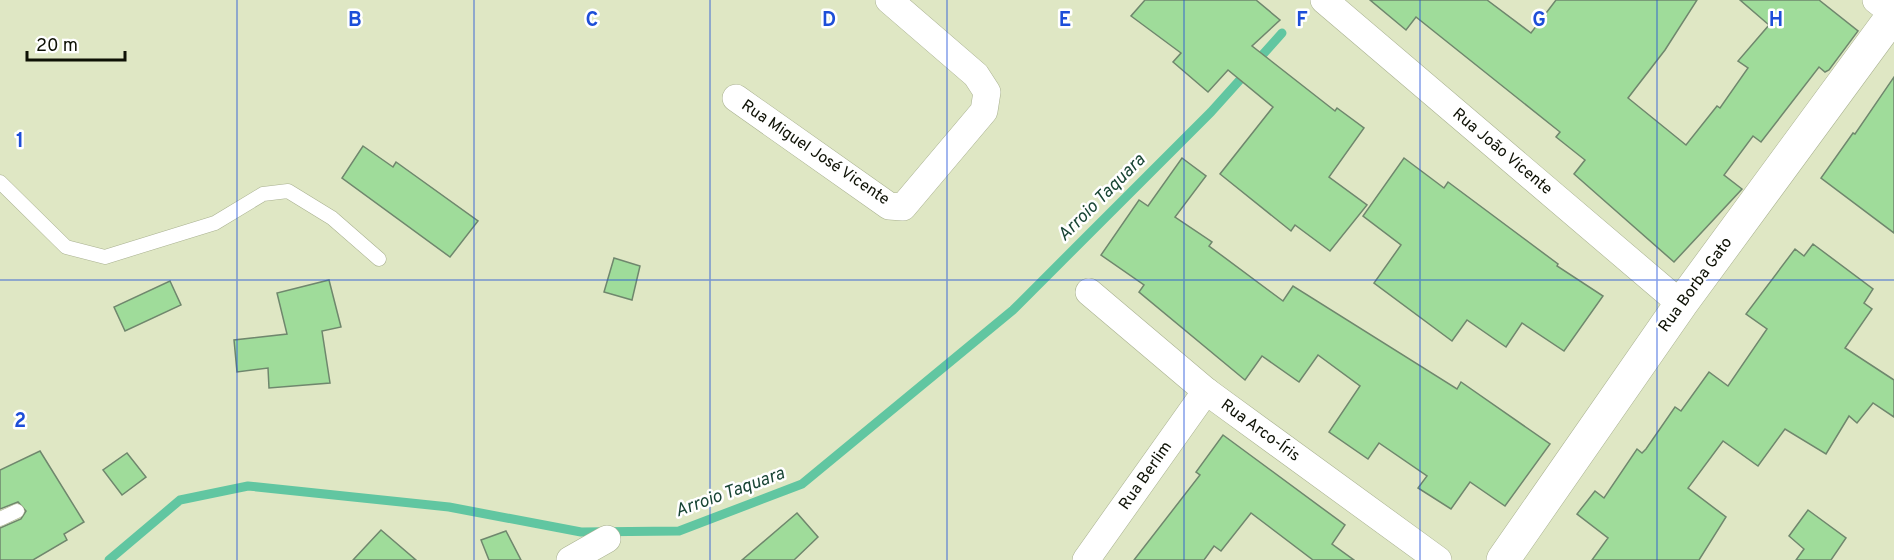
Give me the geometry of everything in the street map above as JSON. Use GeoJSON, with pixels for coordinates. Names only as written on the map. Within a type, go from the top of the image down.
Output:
{"type":"FeatureCollection","features":[{"type":"Feature","properties":{"kind":"street","name":"Rua Miguel José Vicente"},"geometry":{"type":"LineString","coordinates":[[736,98],[889,206],[903,207],[984,111],[987,92],[976,75],[889,0]]}},
{"type":"Feature","properties":{"kind":"street","name":"Rua João Vicente"},"geometry":{"type":"LineString","coordinates":[[1324,0],[1681,304]]}},
{"type":"Feature","properties":{"kind":"street"},"geometry":{"type":"LineString","coordinates":[[1876,0],[1894,14]]}},
{"type":"Feature","properties":{"kind":"street","name":"Rua Borba Gato"},"geometry":{"type":"LineString","coordinates":[[1503,560],[1681,304],[1894,14]]}},
{"type":"Feature","properties":{"kind":"street","name":"Rua Arco-Íris"},"geometry":{"type":"LineString","coordinates":[[1089,292],[1206,391],[1438,560]]}},
{"type":"Feature","properties":{"kind":"street","name":"Rua Berlim"},"geometry":{"type":"LineString","coordinates":[[1086,560],[1206,391]]}},
{"type":"Feature","properties":{"kind":"street"},"geometry":{"type":"LineString","coordinates":[[570,560],[607,539]]}},
{"type":"Feature","properties":{"kind":"lane"},"geometry":{"type":"LineString","coordinates":[[0,182],[66,247],[105,257],[216,223],[263,194],[288,191],[332,218],[379,259]]}},
{"type":"Feature","properties":{"kind":"lane"},"geometry":{"type":"LineString","coordinates":[[0,519],[17,511]]}},
{"type":"Feature","properties":{"kind":"building"},"geometry":{"type":"Polygon","coordinates":[[[1145,0],[1256,0],[1280,20],[1252,46],[1335,111],[1337,108],[1364,128],[1329,177],[1367,205],[1330,251],[1295,225],[1291,231],[1220,174],[1273,107],[1228,70],[1208,92],[1173,62],[1181,53],[1131,16],[1145,0]]]}},
{"type":"Feature","properties":{"kind":"building"},"geometry":{"type":"Polygon","coordinates":[[[1370,0],[1487,0],[1531,33],[1556,0],[1697,0],[1665,50],[1628,98],[1686,145],[1717,106],[1720,108],[1748,68],[1738,61],[1769,25],[1740,0],[1819,0],[1858,31],[1829,70],[1825,72],[1819,67],[1761,142],[1753,136],[1724,175],[1742,189],[1674,262],[1574,174],[1585,160],[1556,137],[1560,132],[1416,17],[1406,30],[1370,0]]]}},
{"type":"Feature","properties":{"kind":"building"},"geometry":{"type":"Polygon","coordinates":[[[1894,77],[1894,233],[1821,178],[1894,77]]]}},
{"type":"Feature","properties":{"kind":"building"},"geometry":{"type":"Polygon","coordinates":[[[363,146],[393,167],[396,162],[478,221],[450,257],[342,178],[363,146]]]}},
{"type":"Feature","properties":{"kind":"building"},"geometry":{"type":"Polygon","coordinates":[[[1182,158],[1206,176],[1175,217],[1212,242],[1209,246],[1283,301],[1293,286],[1457,389],[1461,382],[1550,444],[1505,506],[1470,482],[1451,509],[1418,488],[1427,476],[1379,443],[1368,459],[1329,432],[1360,386],[1318,355],[1299,382],[1262,356],[1245,380],[1139,292],[1144,285],[1101,255],[1139,200],[1148,206],[1182,158]]]}},
{"type":"Feature","properties":{"kind":"building"},"geometry":{"type":"Polygon","coordinates":[[[1404,158],[1444,188],[1448,182],[1558,264],[1557,266],[1603,296],[1564,351],[1522,323],[1506,347],[1467,320],[1452,341],[1374,283],[1401,245],[1363,216],[1404,158]]]}},
{"type":"Feature","properties":{"kind":"building"},"geometry":{"type":"Polygon","coordinates":[[[1813,244],[1873,289],[1864,303],[1872,309],[1845,348],[1894,380],[1894,417],[1873,403],[1857,423],[1849,416],[1826,454],[1785,429],[1758,466],[1723,441],[1688,488],[1726,517],[1699,560],[1592,560],[1608,538],[1577,514],[1595,491],[1604,498],[1637,449],[1642,453],[1646,449],[1675,407],[1681,411],[1709,372],[1728,386],[1767,329],[1746,314],[1795,249],[1804,256],[1813,244]]]}},
{"type":"Feature","properties":{"kind":"building"},"geometry":{"type":"Polygon","coordinates":[[[614,258],[640,266],[632,300],[604,292],[614,258]]]}},
{"type":"Feature","properties":{"kind":"building"},"geometry":{"type":"Polygon","coordinates":[[[329,280],[341,327],[322,331],[330,383],[269,388],[268,368],[237,372],[234,340],[287,334],[277,293],[329,280]]]}},
{"type":"Feature","properties":{"kind":"building"},"geometry":{"type":"Polygon","coordinates":[[[170,281],[181,305],[125,331],[114,307],[170,281]]]}},
{"type":"Feature","properties":{"kind":"building"},"geometry":{"type":"Polygon","coordinates":[[[1223,435],[1345,525],[1332,544],[1354,560],[1313,560],[1251,513],[1221,551],[1214,546],[1204,560],[1134,560],[1200,475],[1196,472],[1223,435]]]}},
{"type":"Feature","properties":{"kind":"building"},"geometry":{"type":"Polygon","coordinates":[[[40,451],[84,522],[64,534],[67,540],[33,560],[0,560],[0,528],[21,519],[26,511],[18,502],[0,509],[0,470],[40,451]]]}},
{"type":"Feature","properties":{"kind":"building"},"geometry":{"type":"Polygon","coordinates":[[[127,453],[146,477],[122,495],[103,470],[127,453]]]}},
{"type":"Feature","properties":{"kind":"building"},"geometry":{"type":"Polygon","coordinates":[[[1808,510],[1846,538],[1831,560],[1796,560],[1804,549],[1789,536],[1808,510]]]}},
{"type":"Feature","properties":{"kind":"building"},"geometry":{"type":"Polygon","coordinates":[[[797,513],[818,537],[794,560],[742,560],[797,513]]]}},
{"type":"Feature","properties":{"kind":"building"},"geometry":{"type":"Polygon","coordinates":[[[381,530],[416,560],[353,560],[381,530]]]}},
{"type":"Feature","properties":{"kind":"building"},"geometry":{"type":"Polygon","coordinates":[[[506,531],[521,560],[489,560],[481,540],[506,531]]]}},
{"type":"Feature","properties":{"kind":"waterway","name":"Arroio Taquara"},"geometry":{"type":"LineString","coordinates":[[1256,62],[1282,33]]}},
{"type":"Feature","properties":{"kind":"waterway","name":"Arroio Taquara"},"geometry":{"type":"LineString","coordinates":[[109,560],[180,500],[248,486],[449,507],[581,532],[679,531],[802,484],[1013,310],[1211,112],[1247,72]]}}]}
